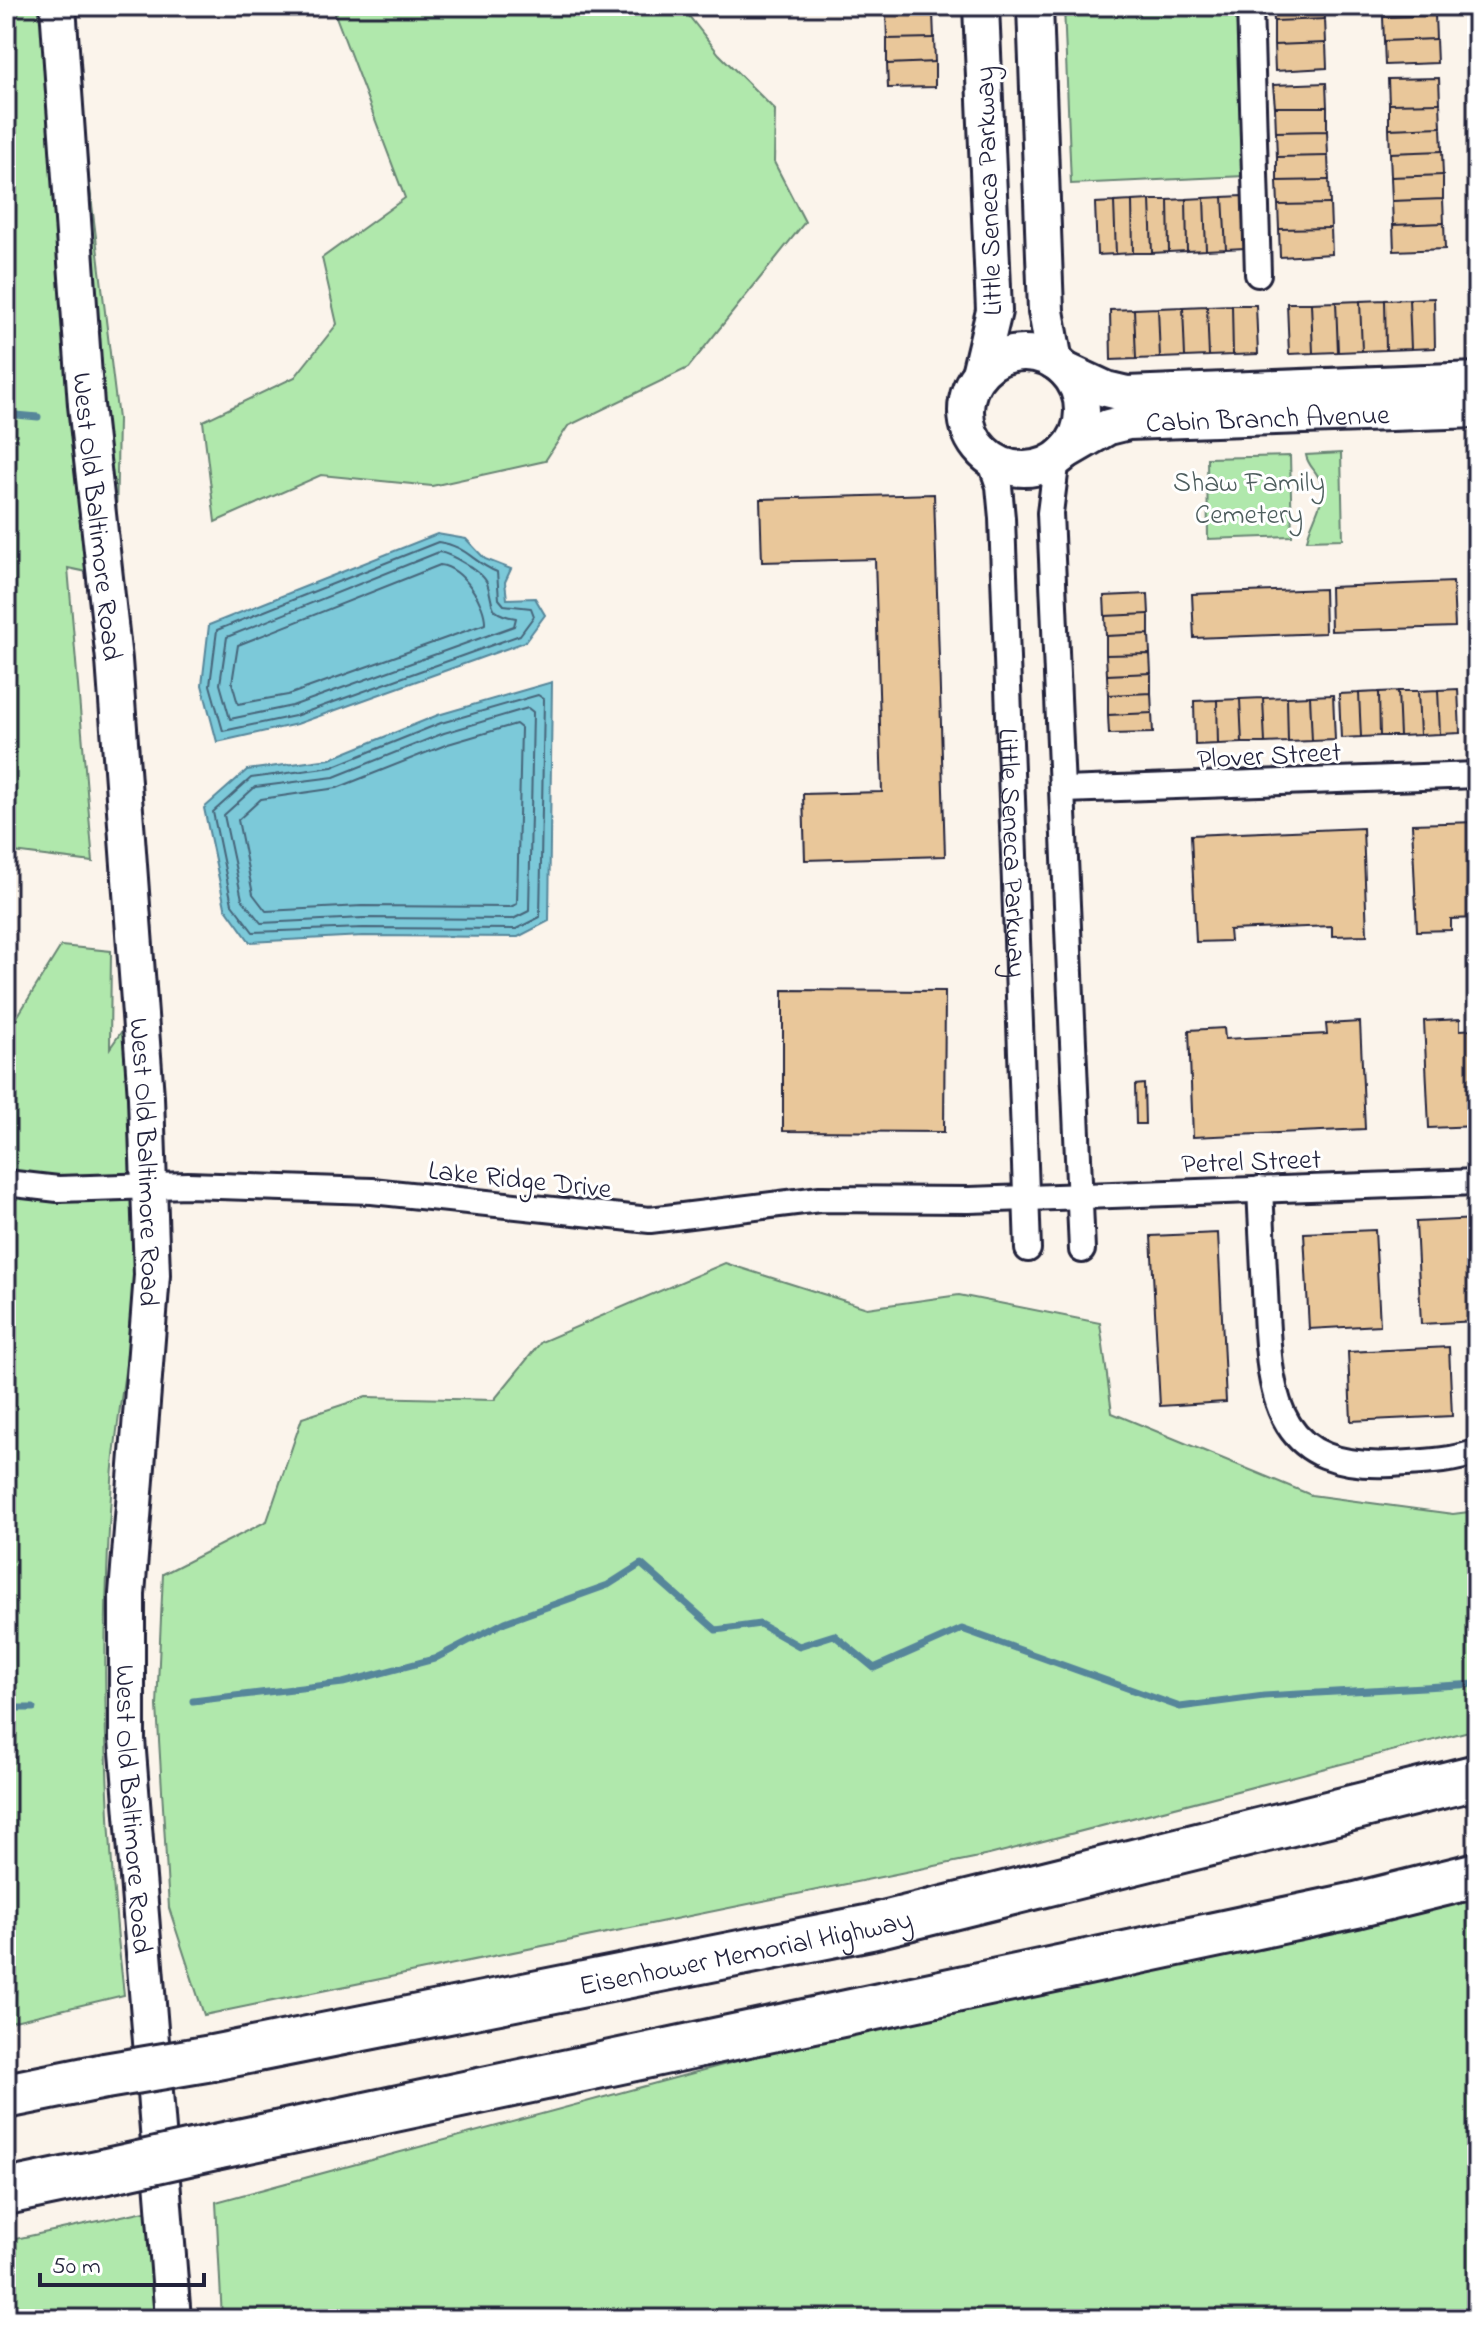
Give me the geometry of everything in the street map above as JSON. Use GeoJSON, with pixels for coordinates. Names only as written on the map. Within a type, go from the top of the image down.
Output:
{"type":"FeatureCollection","features":[{"type":"Feature","properties":{"kind":"highway","name":"Eisenhower Memorial Highway"},"geometry":{"type":"LineString","coordinates":[[6,2096],[871,1927],[1477,1777]]}},
{"type":"Feature","properties":{"kind":"highway"},"geometry":{"type":"LineString","coordinates":[[6,2192],[1356,1905],[1477,1875]]}},
{"type":"Feature","properties":{"kind":"street","name":"West Old Baltimore Road"},"geometry":{"type":"LineString","coordinates":[[58,6],[86,405],[123,761],[149,1186],[152,1275],[145,1408],[127,1594],[127,1739],[173,2319]]}},
{"type":"Feature","properties":{"kind":"street","name":"Little Seneca Parkway"},"geometry":{"type":"LineString","coordinates":[[979,374],[994,311],[981,6]]}},
{"type":"Feature","properties":{"kind":"street","name":"Little Seneca Parkway"},"geometry":{"type":"LineString","coordinates":[[1035,6],[1046,311],[1060,366]]}},
{"type":"Feature","properties":{"kind":"street"},"geometry":{"type":"LineString","coordinates":[[1250,6],[1258,274]]}},
{"type":"Feature","properties":{"kind":"street"},"geometry":{"type":"LineString","coordinates":[[1023,353],[1060,366],[1081,402],[1078,428],[1061,455],[1041,466],[1023,469],[1005,466],[989,457],[971,435],[966,419],[967,402],[979,374],[991,363],[1023,353]]}},
{"type":"Feature","properties":{"kind":"street","name":"Cabin Branch Avenue"},"geometry":{"type":"LineString","coordinates":[[1060,366],[1106,389],[1127,394],[1477,380]]}},
{"type":"Feature","properties":{"kind":"street","name":"Cabin Branch Avenue"},"geometry":{"type":"LineString","coordinates":[[1061,455],[1108,427],[1128,422],[1477,410]]}},
{"type":"Feature","properties":{"kind":"street","name":"Little Seneca Parkway"},"geometry":{"type":"LineString","coordinates":[[1061,455],[1050,513],[1082,1250]]}},
{"type":"Feature","properties":{"kind":"street","name":"Little Seneca Parkway"},"geometry":{"type":"LineString","coordinates":[[989,457],[999,486],[1003,533],[1028,1249]]}},
{"type":"Feature","properties":{"kind":"street","name":"Plover Street"},"geometry":{"type":"LineString","coordinates":[[1064,790],[1477,775]]}},
{"type":"Feature","properties":{"kind":"street","name":"Petrel Street"},"geometry":{"type":"LineString","coordinates":[[1027,1198],[1477,1182]]}},
{"type":"Feature","properties":{"kind":"street","name":"Lake Ridge Drive"},"geometry":{"type":"LineString","coordinates":[[6,1183],[58,1189],[149,1186],[372,1191],[650,1220],[820,1199],[1027,1198]]}},
{"type":"Feature","properties":{"kind":"street"},"geometry":{"type":"LineString","coordinates":[[1260,1189],[1269,1370],[1275,1402],[1290,1428],[1308,1446],[1335,1459],[1362,1465],[1446,1460],[1477,1452]]}},
{"type":"Feature","properties":{"kind":"green space"},"geometry":{"type":"Polygon","coordinates":[[[6,6],[68,6],[118,419],[115,578],[68,568],[93,862],[6,851],[6,6]]]}},
{"type":"Feature","properties":{"kind":"green space"},"geometry":{"type":"Polygon","coordinates":[[[332,6],[681,6],[719,54],[775,110],[774,162],[805,222],[688,368],[568,426],[545,461],[432,486],[321,475],[215,522],[203,421],[295,377],[337,324],[322,258],[405,198],[332,6]]]}},
{"type":"Feature","properties":{"kind":"green space"},"geometry":{"type":"Polygon","coordinates":[[[1064,6],[1238,6],[1245,176],[1071,184],[1064,6]]]}},
{"type":"Feature","properties":{"kind":"green space"},"geometry":{"type":"Polygon","coordinates":[[[1341,453],[1343,539],[1307,540],[1322,490],[1306,455],[1341,453]]]}},
{"type":"Feature","properties":{"kind":"green space","name":"Shaw Family Cemetery"},"geometry":{"type":"Polygon","coordinates":[[[1290,456],[1292,536],[1208,539],[1207,458],[1290,456]]]}},
{"type":"Feature","properties":{"kind":"green space"},"geometry":{"type":"Polygon","coordinates":[[[61,946],[111,951],[110,1048],[133,1015],[139,1251],[112,1480],[105,1673],[108,1802],[124,1995],[6,2023],[6,1035],[61,946]]]}},
{"type":"Feature","properties":{"kind":"green space"},"geometry":{"type":"Polygon","coordinates":[[[725,1263],[867,1308],[959,1295],[1100,1323],[1112,1413],[1311,1495],[1453,1514],[1477,1511],[1477,1729],[989,1855],[204,2015],[169,1908],[157,1706],[163,1574],[267,1521],[302,1418],[366,1397],[494,1400],[541,1342],[725,1263]]]}},
{"type":"Feature","properties":{"kind":"green space"},"geometry":{"type":"Polygon","coordinates":[[[1477,1861],[1477,2319],[222,2319],[216,2202],[1477,1861]]]}},
{"type":"Feature","properties":{"kind":"green space"},"geometry":{"type":"Polygon","coordinates":[[[154,2209],[161,2319],[6,2319],[6,2241],[154,2209]]]}},
{"type":"Feature","properties":{"kind":"water"},"geometry":{"type":"Polygon","coordinates":[[[437,534],[466,539],[485,559],[511,569],[505,582],[507,599],[535,598],[545,615],[525,642],[297,724],[217,742],[202,685],[209,625],[437,534]]]}},
{"type":"Feature","properties":{"kind":"water"},"geometry":{"type":"Polygon","coordinates":[[[552,682],[549,921],[518,937],[363,936],[250,942],[225,907],[204,808],[247,770],[330,759],[438,715],[552,682]]]}},
{"type":"Feature","properties":{"kind":"building"},"geometry":{"type":"Polygon","coordinates":[[[886,6],[933,6],[933,13],[886,14],[886,6]]]}},
{"type":"Feature","properties":{"kind":"building"},"geometry":{"type":"Polygon","coordinates":[[[1273,6],[1324,6],[1325,19],[1274,21],[1273,6]]]}},
{"type":"Feature","properties":{"kind":"building"},"geometry":{"type":"Polygon","coordinates":[[[1383,6],[1435,6],[1435,15],[1383,17],[1383,6]]]}},
{"type":"Feature","properties":{"kind":"building"},"geometry":{"type":"Polygon","coordinates":[[[933,13],[934,38],[887,39],[886,14],[933,13]]]}},
{"type":"Feature","properties":{"kind":"building"},"geometry":{"type":"Polygon","coordinates":[[[1435,15],[1436,39],[1384,41],[1383,17],[1435,15]]]}},
{"type":"Feature","properties":{"kind":"building"},"geometry":{"type":"Polygon","coordinates":[[[1325,19],[1326,43],[1274,45],[1274,21],[1325,19]]]}},
{"type":"Feature","properties":{"kind":"building"},"geometry":{"type":"Polygon","coordinates":[[[934,38],[935,62],[887,64],[887,39],[934,38]]]}},
{"type":"Feature","properties":{"kind":"building"},"geometry":{"type":"Polygon","coordinates":[[[1436,39],[1437,63],[1385,65],[1384,41],[1436,39]]]}},
{"type":"Feature","properties":{"kind":"building"},"geometry":{"type":"Polygon","coordinates":[[[1326,43],[1327,68],[1275,71],[1274,45],[1326,43]]]}},
{"type":"Feature","properties":{"kind":"building"},"geometry":{"type":"Polygon","coordinates":[[[935,62],[935,87],[888,88],[887,64],[935,62]]]}},
{"type":"Feature","properties":{"kind":"building"},"geometry":{"type":"Polygon","coordinates":[[[1439,78],[1440,103],[1389,104],[1388,79],[1439,78]]]}},
{"type":"Feature","properties":{"kind":"building"},"geometry":{"type":"Polygon","coordinates":[[[1326,83],[1327,107],[1275,107],[1273,85],[1326,83]]]}},
{"type":"Feature","properties":{"kind":"building"},"geometry":{"type":"Polygon","coordinates":[[[1440,103],[1441,127],[1389,129],[1389,104],[1440,103]]]}},
{"type":"Feature","properties":{"kind":"building"},"geometry":{"type":"Polygon","coordinates":[[[1275,107],[1327,107],[1327,131],[1276,132],[1275,107]]]}},
{"type":"Feature","properties":{"kind":"building"},"geometry":{"type":"Polygon","coordinates":[[[1441,127],[1442,151],[1390,153],[1389,129],[1441,127]]]}},
{"type":"Feature","properties":{"kind":"building"},"geometry":{"type":"Polygon","coordinates":[[[1327,131],[1328,156],[1277,157],[1276,132],[1327,131]]]}},
{"type":"Feature","properties":{"kind":"building"},"geometry":{"type":"Polygon","coordinates":[[[1442,151],[1443,175],[1391,177],[1390,153],[1442,151]]]}},
{"type":"Feature","properties":{"kind":"building"},"geometry":{"type":"Polygon","coordinates":[[[1328,156],[1329,180],[1277,181],[1277,157],[1328,156]]]}},
{"type":"Feature","properties":{"kind":"building"},"geometry":{"type":"Polygon","coordinates":[[[1443,175],[1443,199],[1392,201],[1391,177],[1443,175]]]}},
{"type":"Feature","properties":{"kind":"building"},"geometry":{"type":"Polygon","coordinates":[[[1329,180],[1330,204],[1278,205],[1277,181],[1329,180]]]}},
{"type":"Feature","properties":{"kind":"building"},"geometry":{"type":"Polygon","coordinates":[[[1242,196],[1245,248],[1226,249],[1223,197],[1242,196]]]}},
{"type":"Feature","properties":{"kind":"building"},"geometry":{"type":"Polygon","coordinates":[[[1223,197],[1226,249],[1206,250],[1204,198],[1223,197]]]}},
{"type":"Feature","properties":{"kind":"building"},"geometry":{"type":"Polygon","coordinates":[[[1204,198],[1206,250],[1187,251],[1186,199],[1204,198]]]}},
{"type":"Feature","properties":{"kind":"building"},"geometry":{"type":"Polygon","coordinates":[[[1186,199],[1187,251],[1169,252],[1168,200],[1186,199]]]}},
{"type":"Feature","properties":{"kind":"building"},"geometry":{"type":"Polygon","coordinates":[[[1443,199],[1444,223],[1393,225],[1392,201],[1443,199]]]}},
{"type":"Feature","properties":{"kind":"building"},"geometry":{"type":"Polygon","coordinates":[[[1150,200],[1152,253],[1133,253],[1132,201],[1150,200]]]}},
{"type":"Feature","properties":{"kind":"building"},"geometry":{"type":"Polygon","coordinates":[[[1150,200],[1168,200],[1169,252],[1152,253],[1150,200]]]}},
{"type":"Feature","properties":{"kind":"building"},"geometry":{"type":"Polygon","coordinates":[[[1132,201],[1133,253],[1116,254],[1114,202],[1132,201]]]}},
{"type":"Feature","properties":{"kind":"building"},"geometry":{"type":"Polygon","coordinates":[[[1114,202],[1116,254],[1097,255],[1095,203],[1114,202]]]}},
{"type":"Feature","properties":{"kind":"building"},"geometry":{"type":"Polygon","coordinates":[[[1330,204],[1331,228],[1279,229],[1278,205],[1330,204]]]}},
{"type":"Feature","properties":{"kind":"building"},"geometry":{"type":"Polygon","coordinates":[[[1444,223],[1445,249],[1394,251],[1393,225],[1444,223]]]}},
{"type":"Feature","properties":{"kind":"building"},"geometry":{"type":"Polygon","coordinates":[[[1331,228],[1332,254],[1280,257],[1279,229],[1331,228]]]}},
{"type":"Feature","properties":{"kind":"building"},"geometry":{"type":"Polygon","coordinates":[[[1434,298],[1435,348],[1411,349],[1409,299],[1434,298]]]}},
{"type":"Feature","properties":{"kind":"building"},"geometry":{"type":"Polygon","coordinates":[[[1409,299],[1411,349],[1386,350],[1385,300],[1409,299]]]}},
{"type":"Feature","properties":{"kind":"building"},"geometry":{"type":"Polygon","coordinates":[[[1385,300],[1386,350],[1362,351],[1360,301],[1385,300]]]}},
{"type":"Feature","properties":{"kind":"building"},"geometry":{"type":"Polygon","coordinates":[[[1360,301],[1362,351],[1338,352],[1336,302],[1360,301]]]}},
{"type":"Feature","properties":{"kind":"building"},"geometry":{"type":"Polygon","coordinates":[[[1336,302],[1338,352],[1313,353],[1311,303],[1336,302]]]}},
{"type":"Feature","properties":{"kind":"building"},"geometry":{"type":"Polygon","coordinates":[[[1287,303],[1311,303],[1313,353],[1289,354],[1287,303]]]}},
{"type":"Feature","properties":{"kind":"building"},"geometry":{"type":"Polygon","coordinates":[[[1232,305],[1233,355],[1209,356],[1207,306],[1232,305]]]}},
{"type":"Feature","properties":{"kind":"building"},"geometry":{"type":"Polygon","coordinates":[[[1232,305],[1256,305],[1258,354],[1233,355],[1232,305]]]}},
{"type":"Feature","properties":{"kind":"building"},"geometry":{"type":"Polygon","coordinates":[[[1207,306],[1209,356],[1185,357],[1183,307],[1207,306]]]}},
{"type":"Feature","properties":{"kind":"building"},"geometry":{"type":"Polygon","coordinates":[[[1183,307],[1185,357],[1160,358],[1158,308],[1183,307]]]}},
{"type":"Feature","properties":{"kind":"building"},"geometry":{"type":"Polygon","coordinates":[[[1158,308],[1160,358],[1136,359],[1134,309],[1158,308]]]}},
{"type":"Feature","properties":{"kind":"building"},"geometry":{"type":"Polygon","coordinates":[[[1134,309],[1136,359],[1111,360],[1110,310],[1134,309]]]}},
{"type":"Feature","properties":{"kind":"building"},"geometry":{"type":"Polygon","coordinates":[[[934,494],[945,856],[805,860],[803,794],[882,792],[875,559],[762,562],[760,499],[934,494]]]}},
{"type":"Feature","properties":{"kind":"building"},"geometry":{"type":"Polygon","coordinates":[[[1453,582],[1455,627],[1331,631],[1330,587],[1453,582]]]}},
{"type":"Feature","properties":{"kind":"building"},"geometry":{"type":"Polygon","coordinates":[[[1324,589],[1325,633],[1194,638],[1192,594],[1324,589]]]}},
{"type":"Feature","properties":{"kind":"building"},"geometry":{"type":"Polygon","coordinates":[[[1148,594],[1149,614],[1105,616],[1104,596],[1148,594]]]}},
{"type":"Feature","properties":{"kind":"building"},"geometry":{"type":"Polygon","coordinates":[[[1149,614],[1149,634],[1106,636],[1105,616],[1149,614]]]}},
{"type":"Feature","properties":{"kind":"building"},"geometry":{"type":"Polygon","coordinates":[[[1149,634],[1150,654],[1106,655],[1106,636],[1149,634]]]}},
{"type":"Feature","properties":{"kind":"building"},"geometry":{"type":"Polygon","coordinates":[[[1150,654],[1151,673],[1107,675],[1106,655],[1150,654]]]}},
{"type":"Feature","properties":{"kind":"building"},"geometry":{"type":"Polygon","coordinates":[[[1151,673],[1151,693],[1108,695],[1107,675],[1151,673]]]}},
{"type":"Feature","properties":{"kind":"building"},"geometry":{"type":"Polygon","coordinates":[[[1458,689],[1460,733],[1440,734],[1438,690],[1458,689]]]}},
{"type":"Feature","properties":{"kind":"building"},"geometry":{"type":"Polygon","coordinates":[[[1438,690],[1440,734],[1420,735],[1418,691],[1438,690]]]}},
{"type":"Feature","properties":{"kind":"building"},"geometry":{"type":"Polygon","coordinates":[[[1398,691],[1400,736],[1380,736],[1379,692],[1398,691]]]}},
{"type":"Feature","properties":{"kind":"building"},"geometry":{"type":"Polygon","coordinates":[[[1398,691],[1418,691],[1420,735],[1400,736],[1398,691]]]}},
{"type":"Feature","properties":{"kind":"building"},"geometry":{"type":"Polygon","coordinates":[[[1379,692],[1380,736],[1361,737],[1359,693],[1379,692]]]}},
{"type":"Feature","properties":{"kind":"building"},"geometry":{"type":"Polygon","coordinates":[[[1151,693],[1152,713],[1108,715],[1108,695],[1151,693]]]}},
{"type":"Feature","properties":{"kind":"building"},"geometry":{"type":"Polygon","coordinates":[[[1359,693],[1361,737],[1341,738],[1339,694],[1359,693]]]}},
{"type":"Feature","properties":{"kind":"building"},"geometry":{"type":"Polygon","coordinates":[[[1333,695],[1335,740],[1312,741],[1310,696],[1333,695]]]}},
{"type":"Feature","properties":{"kind":"building"},"geometry":{"type":"Polygon","coordinates":[[[1310,696],[1312,741],[1288,742],[1287,697],[1310,696]]]}},
{"type":"Feature","properties":{"kind":"building"},"geometry":{"type":"Polygon","coordinates":[[[1287,697],[1288,742],[1265,743],[1263,698],[1287,697]]]}},
{"type":"Feature","properties":{"kind":"building"},"geometry":{"type":"Polygon","coordinates":[[[1263,698],[1265,743],[1242,743],[1240,699],[1263,698]]]}},
{"type":"Feature","properties":{"kind":"building"},"geometry":{"type":"Polygon","coordinates":[[[1240,699],[1242,743],[1218,744],[1217,700],[1240,699]]]}},
{"type":"Feature","properties":{"kind":"building"},"geometry":{"type":"Polygon","coordinates":[[[1217,700],[1218,744],[1195,745],[1194,701],[1217,700]]]}},
{"type":"Feature","properties":{"kind":"building"},"geometry":{"type":"Polygon","coordinates":[[[1152,713],[1153,733],[1109,734],[1108,715],[1152,713]]]}},
{"type":"Feature","properties":{"kind":"building"},"geometry":{"type":"Polygon","coordinates":[[[1477,822],[1477,918],[1451,919],[1451,930],[1417,931],[1412,824],[1477,822]]]}},
{"type":"Feature","properties":{"kind":"building"},"geometry":{"type":"Polygon","coordinates":[[[1363,828],[1367,935],[1332,936],[1332,926],[1229,930],[1230,941],[1196,942],[1191,835],[1363,828]]]}},
{"type":"Feature","properties":{"kind":"building"},"geometry":{"type":"Polygon","coordinates":[[[783,990],[945,991],[944,1132],[783,1131],[783,990]]]}},
{"type":"Feature","properties":{"kind":"building"},"geometry":{"type":"Polygon","coordinates":[[[1460,1019],[1460,1030],[1477,1029],[1477,1126],[1429,1128],[1424,1021],[1460,1019]]]}},
{"type":"Feature","properties":{"kind":"building"},"geometry":{"type":"Polygon","coordinates":[[[1360,1022],[1365,1129],[1193,1137],[1189,1030],[1224,1028],[1225,1039],[1327,1034],[1326,1024],[1360,1022]]]}},
{"type":"Feature","properties":{"kind":"building"},"geometry":{"type":"Polygon","coordinates":[[[1144,1084],[1145,1124],[1136,1124],[1135,1085],[1144,1084]]]}},
{"type":"Feature","properties":{"kind":"building"},"geometry":{"type":"Polygon","coordinates":[[[1477,1219],[1477,1321],[1421,1324],[1416,1222],[1477,1219]]]}},
{"type":"Feature","properties":{"kind":"building"},"geometry":{"type":"Polygon","coordinates":[[[1375,1230],[1380,1325],[1309,1329],[1304,1233],[1375,1230]]]}},
{"type":"Feature","properties":{"kind":"building"},"geometry":{"type":"Polygon","coordinates":[[[1218,1233],[1226,1402],[1160,1406],[1151,1236],[1218,1233]]]}},
{"type":"Feature","properties":{"kind":"building"},"geometry":{"type":"Polygon","coordinates":[[[1449,1347],[1452,1416],[1351,1421],[1348,1352],[1449,1347]]]}},
{"type":"Feature","properties":{"kind":"waterway"},"geometry":{"type":"LineString","coordinates":[[6,414],[38,417]]}},
{"type":"Feature","properties":{"kind":"waterway"},"geometry":{"type":"LineString","coordinates":[[193,1701],[343,1683],[434,1659],[505,1622],[608,1585],[641,1564],[716,1630],[760,1624],[799,1646],[834,1635],[874,1668],[962,1629],[1180,1707],[1264,1696],[1477,1684]]}},
{"type":"Feature","properties":{"kind":"waterway"},"geometry":{"type":"LineString","coordinates":[[6,1708],[33,1708]]}}]}
